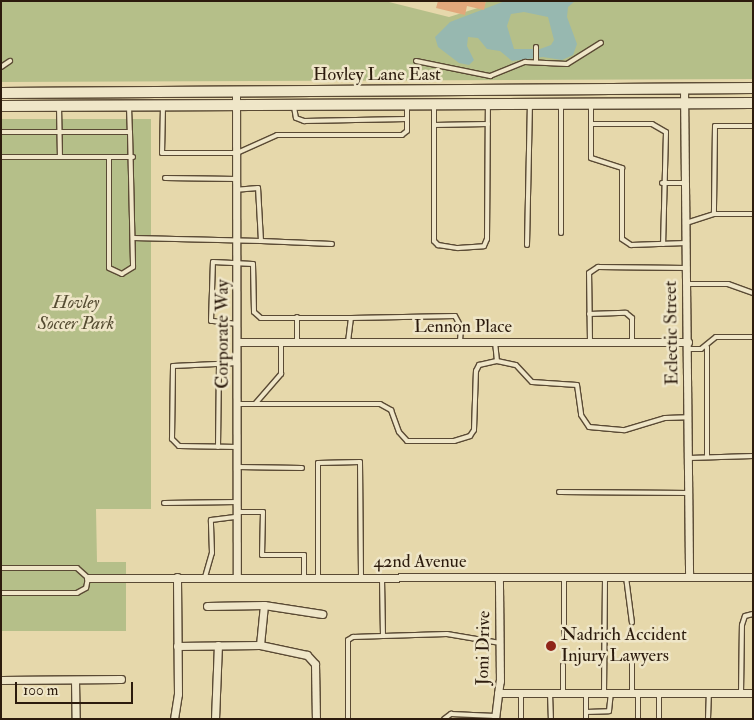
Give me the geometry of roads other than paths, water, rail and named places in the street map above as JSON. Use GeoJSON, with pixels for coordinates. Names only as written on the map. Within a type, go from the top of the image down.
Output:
{"type":"FeatureCollection","features":[{"type":"Feature","properties":{"kind":"street","name":"Hovley Lane East"},"geometry":{"type":"LineString","coordinates":[[1,93],[463,92],[753,88]]}},
{"type":"Feature","properties":{"kind":"street"},"geometry":{"type":"LineString","coordinates":[[591,103],[596,98],[636,89]]}},
{"type":"Feature","properties":{"kind":"street","name":"Eclectic Street"},"geometry":{"type":"LineString","coordinates":[[684,89],[689,577]]}},
{"type":"Feature","properties":{"kind":"street"},"geometry":{"type":"LineString","coordinates":[[59,106],[78,96],[116,92]]}},
{"type":"Feature","properties":{"kind":"street","name":"Corporate Way"},"geometry":{"type":"LineString","coordinates":[[236,92],[238,240],[237,577]]}},
{"type":"Feature","properties":{"kind":"street"},"geometry":{"type":"LineString","coordinates":[[407,104],[414,98],[463,92]]}},
{"type":"Feature","properties":{"kind":"street","name":"Hovley Lane East"},"geometry":{"type":"LineString","coordinates":[[1,106],[753,103]]}},
{"type":"Feature","properties":{"kind":"street","name":"Lennon Place"},"geometry":{"type":"LineString","coordinates":[[238,342],[632,342],[688,345]]}},
{"type":"Feature","properties":{"kind":"street"},"geometry":{"type":"LineString","coordinates":[[174,719],[178,694],[177,577]]}},
{"type":"Feature","properties":{"kind":"street","name":"Joni Drive"},"geometry":{"type":"LineString","coordinates":[[495,717],[500,643],[499,577]]}},
{"type":"Feature","properties":{"kind":"street","name":"42nd Avenue"},"geometry":{"type":"LineString","coordinates":[[88,578],[753,577]]}},
{"type":"Feature","properties":{"kind":"street"},"geometry":{"type":"LineString","coordinates":[[207,606],[264,605],[322,614]]}},
{"type":"Feature","properties":{"kind":"street"},"geometry":{"type":"LineString","coordinates":[[260,645],[264,605]]}},
{"type":"Feature","properties":{"kind":"street"},"geometry":{"type":"LineString","coordinates":[[215,719],[218,645]]}},
{"type":"Feature","properties":{"kind":"street"},"geometry":{"type":"LineString","coordinates":[[177,646],[260,645],[313,658],[316,719]]}},
{"type":"Feature","properties":{"kind":"street"},"geometry":{"type":"LineString","coordinates":[[1,680],[120,679]]}},
{"type":"Feature","properties":{"kind":"street"},"geometry":{"type":"LineString","coordinates":[[75,680],[76,719]]}},
{"type":"Feature","properties":{"kind":"street"},"geometry":{"type":"LineString","coordinates":[[498,694],[753,693]]}},
{"type":"Feature","properties":{"kind":"lane"},"geometry":{"type":"LineString","coordinates":[[416,61],[490,76],[536,62],[567,64],[601,43]]}},
{"type":"Feature","properties":{"kind":"lane"},"geometry":{"type":"LineString","coordinates":[[536,47],[536,62]]}},
{"type":"Feature","properties":{"kind":"lane"},"geometry":{"type":"LineString","coordinates":[[1,67],[10,61]]}},
{"type":"Feature","properties":{"kind":"lane"},"geometry":{"type":"LineString","coordinates":[[591,103],[591,158],[598,164],[618,164],[622,168],[622,239],[631,245],[686,243]]}},
{"type":"Feature","properties":{"kind":"lane"},"geometry":{"type":"LineString","coordinates":[[162,106],[162,153],[237,153],[277,135],[402,135],[407,131],[407,104]]}},
{"type":"Feature","properties":{"kind":"lane"},"geometry":{"type":"LineString","coordinates":[[434,104],[434,240],[438,245],[458,248],[484,246],[487,239],[488,104]]}},
{"type":"Feature","properties":{"kind":"lane"},"geometry":{"type":"LineString","coordinates":[[527,245],[530,104]]}},
{"type":"Feature","properties":{"kind":"lane"},"geometry":{"type":"LineString","coordinates":[[561,104],[561,233]]}},
{"type":"Feature","properties":{"kind":"lane"},"geometry":{"type":"LineString","coordinates":[[293,105],[296,118],[304,121],[407,119]]}},
{"type":"Feature","properties":{"kind":"lane"},"geometry":{"type":"LineString","coordinates":[[59,106],[60,157]]}},
{"type":"Feature","properties":{"kind":"lane"},"geometry":{"type":"LineString","coordinates":[[109,157],[109,268],[114,272],[122,274],[133,267],[132,156],[128,106]]}},
{"type":"Feature","properties":{"kind":"lane"},"geometry":{"type":"LineString","coordinates":[[434,125],[488,124]]}},
{"type":"Feature","properties":{"kind":"lane"},"geometry":{"type":"LineString","coordinates":[[591,124],[652,124],[666,132],[662,183],[663,244]]}},
{"type":"Feature","properties":{"kind":"lane"},"geometry":{"type":"LineString","coordinates":[[714,214],[714,126],[753,126]]}},
{"type":"Feature","properties":{"kind":"lane"},"geometry":{"type":"LineString","coordinates":[[1,132],[130,132]]}},
{"type":"Feature","properties":{"kind":"lane"},"geometry":{"type":"LineString","coordinates":[[1,157],[132,156]]}},
{"type":"Feature","properties":{"kind":"lane"},"geometry":{"type":"LineString","coordinates":[[165,178],[237,179]]}},
{"type":"Feature","properties":{"kind":"lane"},"geometry":{"type":"LineString","coordinates":[[662,183],[685,183]]}},
{"type":"Feature","properties":{"kind":"lane"},"geometry":{"type":"LineString","coordinates":[[237,190],[258,188],[261,241]]}},
{"type":"Feature","properties":{"kind":"lane"},"geometry":{"type":"LineString","coordinates":[[686,223],[714,214],[753,214]]}},
{"type":"Feature","properties":{"kind":"lane"},"geometry":{"type":"LineString","coordinates":[[133,238],[332,244]]}},
{"type":"Feature","properties":{"kind":"lane"},"geometry":{"type":"LineString","coordinates":[[238,324],[215,324],[211,314],[211,265],[238,261],[253,264],[257,316],[352,318],[454,316],[461,327],[460,342]]}},
{"type":"Feature","properties":{"kind":"lane"},"geometry":{"type":"LineString","coordinates":[[590,342],[589,273],[598,267],[686,268]]}},
{"type":"Feature","properties":{"kind":"lane"},"geometry":{"type":"LineString","coordinates":[[687,284],[728,284],[753,293]]}},
{"type":"Feature","properties":{"kind":"lane"},"geometry":{"type":"LineString","coordinates":[[589,314],[626,313],[632,318],[632,342]]}},
{"type":"Feature","properties":{"kind":"lane"},"geometry":{"type":"LineString","coordinates":[[297,317],[297,342]]}},
{"type":"Feature","properties":{"kind":"lane"},"geometry":{"type":"LineString","coordinates":[[348,342],[352,318]]}},
{"type":"Feature","properties":{"kind":"lane"},"geometry":{"type":"LineString","coordinates":[[707,457],[707,346],[716,337],[753,337]]}},
{"type":"Feature","properties":{"kind":"lane"},"geometry":{"type":"LineString","coordinates":[[255,404],[281,374],[281,342]]}},
{"type":"Feature","properties":{"kind":"lane"},"geometry":{"type":"LineString","coordinates":[[495,342],[497,361]]}},
{"type":"Feature","properties":{"kind":"lane"},"geometry":{"type":"LineString","coordinates":[[688,345],[707,346]]}},
{"type":"Feature","properties":{"kind":"lane"},"geometry":{"type":"LineString","coordinates":[[238,404],[380,404],[391,410],[399,432],[407,441],[454,441],[470,436],[474,430],[476,371],[479,364],[497,361],[516,365],[532,382],[577,385],[584,422],[599,430],[625,430],[665,418],[688,417]]}},
{"type":"Feature","properties":{"kind":"lane"},"geometry":{"type":"LineString","coordinates":[[238,363],[173,366],[172,439],[179,446],[238,447]]}},
{"type":"Feature","properties":{"kind":"lane"},"geometry":{"type":"LineString","coordinates":[[218,447],[219,364]]}},
{"type":"Feature","properties":{"kind":"lane"},"geometry":{"type":"LineString","coordinates":[[689,458],[753,456]]}},
{"type":"Feature","properties":{"kind":"lane"},"geometry":{"type":"LineString","coordinates":[[318,577],[318,463],[360,462],[361,577]]}},
{"type":"Feature","properties":{"kind":"lane"},"geometry":{"type":"LineString","coordinates":[[238,467],[302,468]]}},
{"type":"Feature","properties":{"kind":"lane"},"geometry":{"type":"LineString","coordinates":[[559,492],[689,493]]}},
{"type":"Feature","properties":{"kind":"lane"},"geometry":{"type":"LineString","coordinates":[[164,503],[238,502]]}},
{"type":"Feature","properties":{"kind":"lane"},"geometry":{"type":"LineString","coordinates":[[205,577],[212,553],[211,520],[262,512],[262,555],[304,555],[304,577]]}},
{"type":"Feature","properties":{"kind":"lane"},"geometry":{"type":"LineString","coordinates":[[1,568],[77,568],[88,578],[86,588],[77,593],[1,593]]}},
{"type":"Feature","properties":{"kind":"lane"},"geometry":{"type":"LineString","coordinates":[[382,577],[383,636]]}},
{"type":"Feature","properties":{"kind":"lane"},"geometry":{"type":"LineString","coordinates":[[564,577],[564,634]]}},
{"type":"Feature","properties":{"kind":"lane"},"geometry":{"type":"LineString","coordinates":[[586,712],[609,712],[605,577]]}},
{"type":"Feature","properties":{"kind":"lane"},"geometry":{"type":"LineString","coordinates":[[626,577],[632,623]]}},
{"type":"Feature","properties":{"kind":"lane"},"geometry":{"type":"LineString","coordinates":[[741,693],[742,625],[745,616],[753,614]]}},
{"type":"Feature","properties":{"kind":"lane"},"geometry":{"type":"LineString","coordinates":[[348,719],[348,640],[353,636],[447,634],[500,643]]}},
{"type":"Feature","properties":{"kind":"lane"},"geometry":{"type":"LineString","coordinates":[[632,663],[638,719]]}},
{"type":"Feature","properties":{"kind":"lane"},"geometry":{"type":"LineString","coordinates":[[563,665],[563,693]]}},
{"type":"Feature","properties":{"kind":"lane"},"geometry":{"type":"LineString","coordinates":[[586,693],[586,719]]}},
{"type":"Feature","properties":{"kind":"lane"},"geometry":{"type":"LineString","coordinates":[[659,693],[659,719]]}},
{"type":"Feature","properties":{"kind":"lane"},"geometry":{"type":"LineString","coordinates":[[708,719],[709,693]]}},
{"type":"Feature","properties":{"kind":"lane"},"geometry":{"type":"LineString","coordinates":[[521,694],[521,719]]}},
{"type":"Feature","properties":{"kind":"lane"},"geometry":{"type":"LineString","coordinates":[[550,694],[551,719]]}},
{"type":"Feature","properties":{"kind":"lane"},"geometry":{"type":"LineString","coordinates":[[444,719],[451,714],[495,717]]}},
{"type":"Feature","properties":{"kind":"water"},"geometry":{"type":"Polygon","coordinates":[[[505,1],[575,1],[568,7],[567,17],[577,44],[573,55],[562,60],[543,57],[512,61],[500,51],[487,49],[478,38],[468,37],[467,46],[474,60],[469,65],[459,63],[438,47],[435,37],[450,22],[505,1]],[[524,12],[511,14],[507,26],[514,49],[540,49],[551,45],[554,40],[548,17],[524,12]]]}},
{"type":"Feature","properties":{"kind":"place","name":"Nadrich Accident Injury Lawyers"},"geometry":{"type":"Point","coordinates":[551,646]}},
{"type":"Feature","properties":{"kind":"park label","name":"Hovley Soccer Park"},"geometry":{"type":"Point","coordinates":[76,314]}}]}
